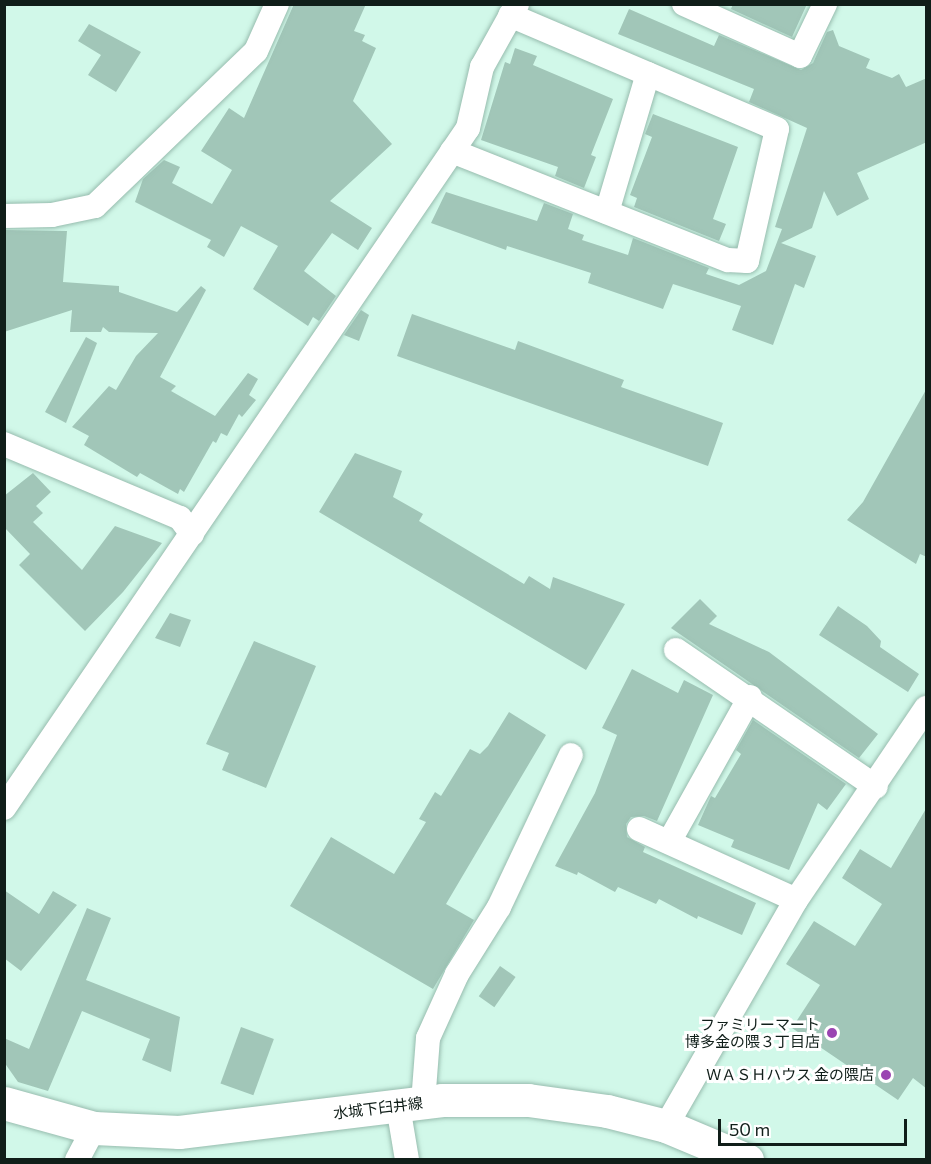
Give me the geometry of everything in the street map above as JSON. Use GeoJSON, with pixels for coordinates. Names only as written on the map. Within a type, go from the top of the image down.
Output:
{"type":"FeatureCollection","features":[{"type":"Feature","properties":{"kind":"main road","name":"水城下臼井線"},"geometry":{"type":"LineString","coordinates":[[4,1103],[94,1128],[179,1132],[410,1104],[528,1100],[607,1111],[666,1126],[747,1160]]}},
{"type":"Feature","properties":{"kind":"street"},"geometry":{"type":"LineString","coordinates":[[4,216],[52,215],[95,206],[256,51],[277,4]]}},
{"type":"Feature","properties":{"kind":"street"},"geometry":{"type":"LineString","coordinates":[[697,7],[800,56],[825,4]]}},
{"type":"Feature","properties":{"kind":"street"},"geometry":{"type":"LineString","coordinates":[[4,808],[192,534],[452,151],[468,128],[482,67],[513,10],[648,74],[777,129],[747,261],[728,260],[452,151]]}},
{"type":"Feature","properties":{"kind":"street"},"geometry":{"type":"LineString","coordinates":[[607,212],[648,74]]}},
{"type":"Feature","properties":{"kind":"street"},"geometry":{"type":"LineString","coordinates":[[4,444],[180,518],[192,534]]}},
{"type":"Feature","properties":{"kind":"street"},"geometry":{"type":"LineString","coordinates":[[676,650],[750,698],[876,787]]}},
{"type":"Feature","properties":{"kind":"street"},"geometry":{"type":"LineString","coordinates":[[669,842],[750,698]]}},
{"type":"Feature","properties":{"kind":"street"},"geometry":{"type":"LineString","coordinates":[[666,1126],[796,900],[876,787],[927,708]]}},
{"type":"Feature","properties":{"kind":"street"},"geometry":{"type":"LineString","coordinates":[[407,1160],[410,1104],[428,1038],[458,974],[499,907],[571,755]]}},
{"type":"Feature","properties":{"kind":"street"},"geometry":{"type":"LineString","coordinates":[[639,829],[796,900]]}},
{"type":"Feature","properties":{"kind":"street"},"geometry":{"type":"LineString","coordinates":[[77,1160],[94,1128]]}},
{"type":"Feature","properties":{"kind":"building"},"geometry":{"type":"Polygon","coordinates":[[[294,4],[366,4],[354,31],[365,35],[362,41],[376,48],[353,101],[392,144],[330,201],[372,228],[358,250],[332,233],[304,271],[336,296],[319,321],[313,317],[308,326],[253,289],[278,246],[241,226],[224,257],[207,247],[211,240],[135,202],[143,179],[164,160],[180,167],[172,183],[212,204],[232,170],[201,151],[229,108],[244,118],[294,4]]]}},
{"type":"Feature","properties":{"kind":"building"},"geometry":{"type":"Polygon","coordinates":[[[733,4],[807,4],[792,37],[731,9],[733,4]]]}},
{"type":"Feature","properties":{"kind":"building"},"geometry":{"type":"Polygon","coordinates":[[[629,9],[714,46],[719,35],[801,70],[813,63],[827,32],[833,30],[839,46],[870,59],[866,68],[892,78],[899,74],[906,87],[927,78],[927,142],[857,173],[869,199],[837,216],[824,191],[812,228],[781,243],[816,256],[804,288],[795,284],[773,345],[732,330],[741,306],[673,284],[663,309],[588,283],[591,273],[507,246],[506,250],[431,223],[446,192],[537,221],[544,203],[573,214],[568,229],[584,235],[582,240],[628,255],[633,238],[709,268],[706,274],[739,285],[766,271],[782,229],[775,227],[807,128],[749,102],[754,89],[618,34],[629,9]]]}},
{"type":"Feature","properties":{"kind":"building"},"geometry":{"type":"Polygon","coordinates":[[[89,24],[141,52],[116,92],[88,75],[101,55],[78,41],[89,24]]]}},
{"type":"Feature","properties":{"kind":"building"},"geometry":{"type":"Polygon","coordinates":[[[515,48],[537,56],[533,65],[613,99],[591,155],[596,157],[584,188],[555,176],[558,167],[481,140],[505,62],[510,64],[515,48]]]}},
{"type":"Feature","properties":{"kind":"building"},"geometry":{"type":"Polygon","coordinates":[[[653,114],[738,147],[713,219],[726,224],[719,241],[634,207],[637,198],[630,195],[652,137],[645,134],[653,114]]]}},
{"type":"Feature","properties":{"kind":"building"},"geometry":{"type":"Polygon","coordinates":[[[4,230],[67,231],[63,282],[119,286],[119,292],[177,312],[201,286],[206,290],[160,377],[176,386],[171,391],[215,416],[248,373],[258,379],[249,395],[256,400],[242,417],[239,414],[227,436],[221,433],[216,443],[213,441],[184,492],[180,489],[178,494],[140,473],[137,477],[84,445],[89,436],[72,427],[109,386],[116,390],[136,356],[158,333],[109,332],[103,327],[101,332],[70,332],[72,310],[4,332],[4,230]]]}},
{"type":"Feature","properties":{"kind":"building"},"geometry":{"type":"Polygon","coordinates":[[[361,310],[369,315],[359,341],[344,335],[361,310]]]}},
{"type":"Feature","properties":{"kind":"building"},"geometry":{"type":"Polygon","coordinates":[[[412,314],[515,350],[518,341],[624,380],[621,387],[723,423],[708,466],[397,356],[412,314]]]}},
{"type":"Feature","properties":{"kind":"building"},"geometry":{"type":"Polygon","coordinates":[[[86,337],[97,343],[66,423],[45,412],[86,337]]]}},
{"type":"Feature","properties":{"kind":"building"},"geometry":{"type":"Polygon","coordinates":[[[927,388],[927,557],[920,554],[916,564],[847,520],[863,502],[927,388]]]}},
{"type":"Feature","properties":{"kind":"building"},"geometry":{"type":"Polygon","coordinates":[[[355,453],[402,471],[393,497],[423,514],[419,521],[524,584],[529,576],[550,589],[553,577],[625,604],[586,670],[319,512],[355,453]]]}},
{"type":"Feature","properties":{"kind":"building"},"geometry":{"type":"Polygon","coordinates":[[[33,473],[51,492],[36,506],[43,513],[33,522],[82,570],[115,526],[162,543],[123,592],[85,631],[19,565],[30,554],[4,527],[4,496],[33,473]]]}},
{"type":"Feature","properties":{"kind":"building"},"geometry":{"type":"Polygon","coordinates":[[[700,599],[717,616],[709,624],[769,652],[878,734],[859,758],[671,628],[700,599]]]}},
{"type":"Feature","properties":{"kind":"building"},"geometry":{"type":"Polygon","coordinates":[[[838,606],[867,626],[881,641],[880,647],[919,674],[908,692],[819,635],[838,606]]]}},
{"type":"Feature","properties":{"kind":"building"},"geometry":{"type":"Polygon","coordinates":[[[170,613],[191,620],[180,647],[155,638],[170,613]]]}},
{"type":"Feature","properties":{"kind":"building"},"geometry":{"type":"Polygon","coordinates":[[[254,641],[316,666],[266,788],[222,770],[229,753],[206,744],[254,641]]]}},
{"type":"Feature","properties":{"kind":"building"},"geometry":{"type":"Polygon","coordinates":[[[632,669],[678,693],[684,680],[713,695],[657,821],[644,816],[631,817],[626,824],[627,837],[645,847],[643,852],[756,903],[742,935],[698,916],[697,919],[659,899],[656,904],[618,887],[615,892],[578,872],[577,875],[555,866],[595,793],[617,735],[602,728],[632,669]]]}},
{"type":"Feature","properties":{"kind":"building"},"geometry":{"type":"Polygon","coordinates":[[[509,712],[546,735],[446,904],[474,920],[433,989],[290,906],[331,837],[394,874],[426,822],[419,819],[435,792],[441,796],[470,749],[480,754],[488,746],[509,712]]]}},
{"type":"Feature","properties":{"kind":"building"},"geometry":{"type":"Polygon","coordinates":[[[753,720],[846,784],[827,810],[818,803],[789,870],[731,847],[734,840],[698,825],[711,796],[715,798],[741,754],[736,750],[753,720]]]}},
{"type":"Feature","properties":{"kind":"building"},"geometry":{"type":"Polygon","coordinates":[[[927,807],[927,1089],[913,1078],[898,1100],[792,1028],[820,985],[786,964],[814,921],[855,946],[882,904],[842,878],[860,849],[891,868],[927,807]]]}},
{"type":"Feature","properties":{"kind":"building"},"geometry":{"type":"Polygon","coordinates":[[[4,890],[39,914],[53,891],[77,905],[21,971],[4,958],[4,890]]]}},
{"type":"Feature","properties":{"kind":"building"},"geometry":{"type":"Polygon","coordinates":[[[87,908],[111,918],[86,980],[180,1017],[171,1072],[142,1060],[150,1039],[82,1011],[48,1091],[18,1082],[4,1062],[4,1038],[29,1049],[87,908]]]}},
{"type":"Feature","properties":{"kind":"building"},"geometry":{"type":"Polygon","coordinates":[[[500,966],[516,977],[494,1007],[479,996],[500,966]]]}},
{"type":"Feature","properties":{"kind":"building"},"geometry":{"type":"Polygon","coordinates":[[[241,1027],[274,1039],[253,1095],[220,1083],[241,1027]]]}},
{"type":"Feature","properties":{"kind":"place","name":"ファミリーマート 博多金の隈３丁目店"},"geometry":{"type":"Point","coordinates":[832,1033]}},
{"type":"Feature","properties":{"kind":"place","name":"ＷＡＳＨハウス 金の隈店"},"geometry":{"type":"Point","coordinates":[886,1075]}}]}
